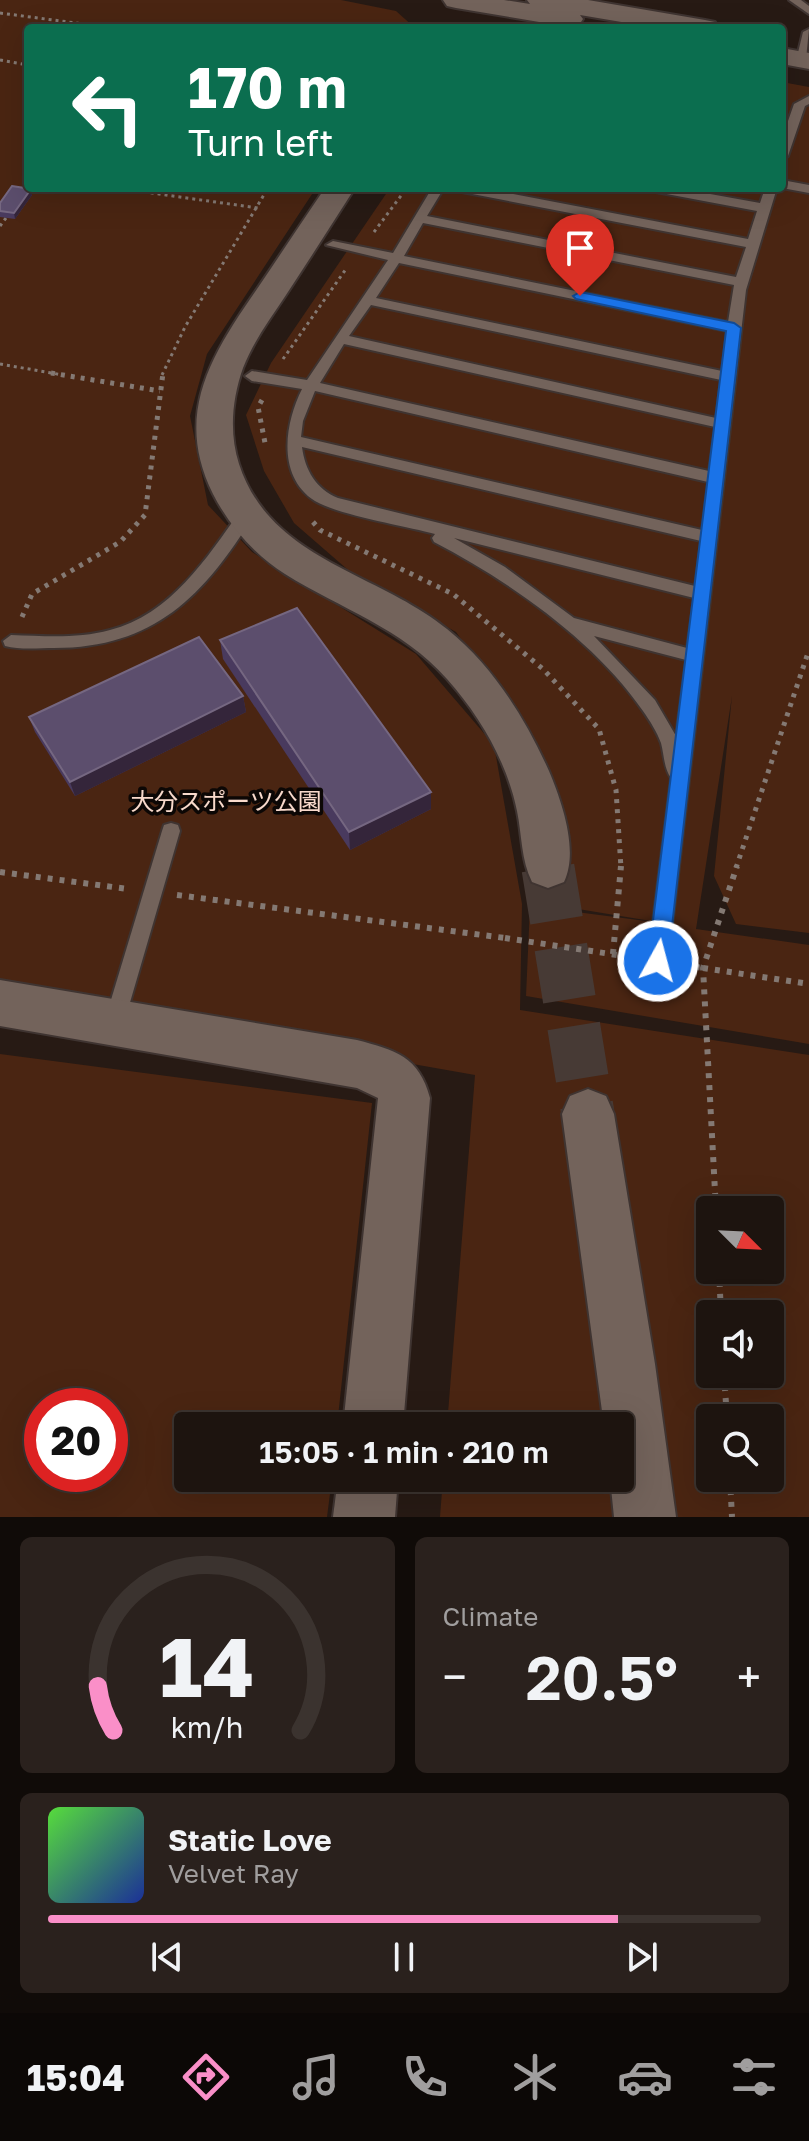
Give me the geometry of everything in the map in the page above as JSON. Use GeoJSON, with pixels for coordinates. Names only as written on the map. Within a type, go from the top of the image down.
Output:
{"type":"FeatureCollection","features":[{"type":"Feature","properties":{"kind":"street"},"geometry":{"type":"LineString","coordinates":[[540,0],[681,24]]}},
{"type":"Feature","properties":{"kind":"street"},"geometry":{"type":"LineString","coordinates":[[451,24],[474,6],[593,24]]}},
{"type":"Feature","properties":{"kind":"street"},"geometry":{"type":"LineString","coordinates":[[337,192],[245,331],[223,372],[212,431],[214,450],[228,489],[266,539],[297,562],[421,630],[447,652],[488,701],[522,760],[537,799],[548,868]]}},
{"type":"Feature","properties":{"kind":"street"},"geometry":{"type":"LineString","coordinates":[[358,593],[279,529],[252,490],[239,448],[239,436],[242,402],[268,344],[367,192]]}},
{"type":"Feature","properties":{"kind":"street"},"geometry":{"type":"LineString","coordinates":[[0,1003],[357,1064],[396,1078],[403,1086],[374,1412]]}},
{"type":"Feature","properties":{"kind":"street"},"geometry":{"type":"LineString","coordinates":[[588,1114],[628,1378],[645,1517]]}},
{"type":"Feature","properties":{"kind":"street"},"geometry":{"type":"LineString","coordinates":[[364,1517],[367,1492]]}},
{"type":"Feature","properties":{"kind":"lane"},"geometry":{"type":"LineString","coordinates":[[794,0],[809,11]]}},
{"type":"Feature","properties":{"kind":"lane"},"geometry":{"type":"LineString","coordinates":[[786,137],[800,104],[809,100]]}},
{"type":"Feature","properties":{"kind":"lane"},"geometry":{"type":"LineString","coordinates":[[786,110],[797,112]]}},
{"type":"Feature","properties":{"kind":"lane"},"geometry":{"type":"LineString","coordinates":[[786,185],[809,189]]}},
{"type":"Feature","properties":{"kind":"lane"},"geometry":{"type":"LineString","coordinates":[[435,192],[396,258],[309,385],[296,417],[293,440],[299,470],[313,492],[334,503],[702,594]]}},
{"type":"Feature","properties":{"kind":"lane"},"geometry":{"type":"LineString","coordinates":[[483,192],[752,244]]}},
{"type":"Feature","properties":{"kind":"lane"},"geometry":{"type":"LineString","coordinates":[[678,192],[764,208]]}},
{"type":"Feature","properties":{"kind":"lane"},"geometry":{"type":"LineString","coordinates":[[658,961],[734,328],[741,282],[770,192]]}},
{"type":"Feature","properties":{"kind":"lane"},"geometry":{"type":"LineString","coordinates":[[419,218],[741,282]]}},
{"type":"Feature","properties":{"kind":"lane"},"geometry":{"type":"LineString","coordinates":[[333,245],[734,328]]}},
{"type":"Feature","properties":{"kind":"lane"},"geometry":{"type":"LineString","coordinates":[[367,300],[728,377]]}},
{"type":"Feature","properties":{"kind":"lane"},"geometry":{"type":"LineString","coordinates":[[341,339],[723,424]]}},
{"type":"Feature","properties":{"kind":"lane"},"geometry":{"type":"LineString","coordinates":[[252,376],[309,385],[716,478]]}},
{"type":"Feature","properties":{"kind":"lane"},"geometry":{"type":"LineString","coordinates":[[293,440],[709,537]]}},
{"type":"Feature","properties":{"kind":"lane"},"geometry":{"type":"LineString","coordinates":[[11,641],[69,642],[112,637],[161,615],[204,573],[246,515]]}},
{"type":"Feature","properties":{"kind":"lane"},"geometry":{"type":"LineString","coordinates":[[405,521],[450,542],[497,570],[568,623],[622,675],[664,730],[679,786]]}},
{"type":"Feature","properties":{"kind":"lane"},"geometry":{"type":"LineString","coordinates":[[568,623],[695,656]]}},
{"type":"Feature","properties":{"kind":"lane"},"geometry":{"type":"LineString","coordinates":[[114,1023],[171,831]]}},
{"type":"Feature","properties":{"kind":"path"},"geometry":{"type":"LineString","coordinates":[[0,13],[79,24]]}},
{"type":"Feature","properties":{"kind":"path"},"geometry":{"type":"LineString","coordinates":[[0,60],[24,64]]}},
{"type":"Feature","properties":{"kind":"path"},"geometry":{"type":"LineString","coordinates":[[144,192],[258,208]]}},
{"type":"Feature","properties":{"kind":"path"},"geometry":{"type":"LineString","coordinates":[[11,641],[32,594],[120,542],[145,515],[162,375],[185,327],[266,192]]}},
{"type":"Feature","properties":{"kind":"path"},"geometry":{"type":"LineString","coordinates":[[0,226],[9,213]]}},
{"type":"Feature","properties":{"kind":"path"},"geometry":{"type":"LineString","coordinates":[[0,364],[160,391]]}},
{"type":"Feature","properties":{"kind":"path"},"geometry":{"type":"LineString","coordinates":[[715,1196],[703,968],[809,650]]}},
{"type":"Feature","properties":{"kind":"path"},"geometry":{"type":"LineString","coordinates":[[0,872],[505,938],[809,984]]}},
{"type":"Feature","properties":{"kind":"path"},"geometry":{"type":"LineString","coordinates":[[731,1492],[732,1517]]}},
{"type":"Feature","properties":{"kind":"green space","name":"大分スポーツ公園"},"geometry":{"type":"Polygon","coordinates":[[[0,0],[341,0],[396,11],[411,24],[24,24],[24,192],[313,192],[207,354],[190,416],[208,505],[252,552],[416,654],[494,745],[522,904],[520,1010],[809,1055],[809,1517],[440,1517],[442,1492],[634,1492],[634,1412],[448,1412],[475,1075],[0,991],[0,0]]]}},
{"type":"Feature","properties":{"kind":"green space"},"geometry":{"type":"Polygon","coordinates":[[[786,83],[809,87],[809,933],[736,924],[714,876],[732,696],[696,929],[809,945],[809,1044],[526,996],[530,906],[669,924],[566,907],[549,792],[511,712],[456,632],[355,576],[294,523],[264,471],[246,415],[271,363],[387,192],[786,192],[786,83]]]}},
{"type":"Feature","properties":{"kind":"green space"},"geometry":{"type":"Polygon","coordinates":[[[0,1054],[372,1103],[339,1412],[174,1412],[174,1492],[330,1492],[327,1517],[0,1517],[0,1054]]]}},
{"type":"Feature","properties":{"kind":"building"},"geometry":{"type":"Polygon","coordinates":[[[12,186],[29,192],[14,213],[0,211],[0,203],[12,186]]]}},
{"type":"Feature","properties":{"kind":"building"},"geometry":{"type":"Polygon","coordinates":[[[297,608],[431,792],[349,832],[220,640],[297,608]]]}},
{"type":"Feature","properties":{"kind":"building"},"geometry":{"type":"Polygon","coordinates":[[[199,637],[243,696],[70,782],[29,717],[199,637]]]}},
{"type":"Feature","properties":{"kind":"tunnel"},"geometry":{"type":"LineString","coordinates":[[548,868],[588,1114]]}},
{"type":"Feature","properties":{"kind":"route"},"geometry":{"type":"LineString","coordinates":[[580,296],[734,328],[658,961]]}}]}
